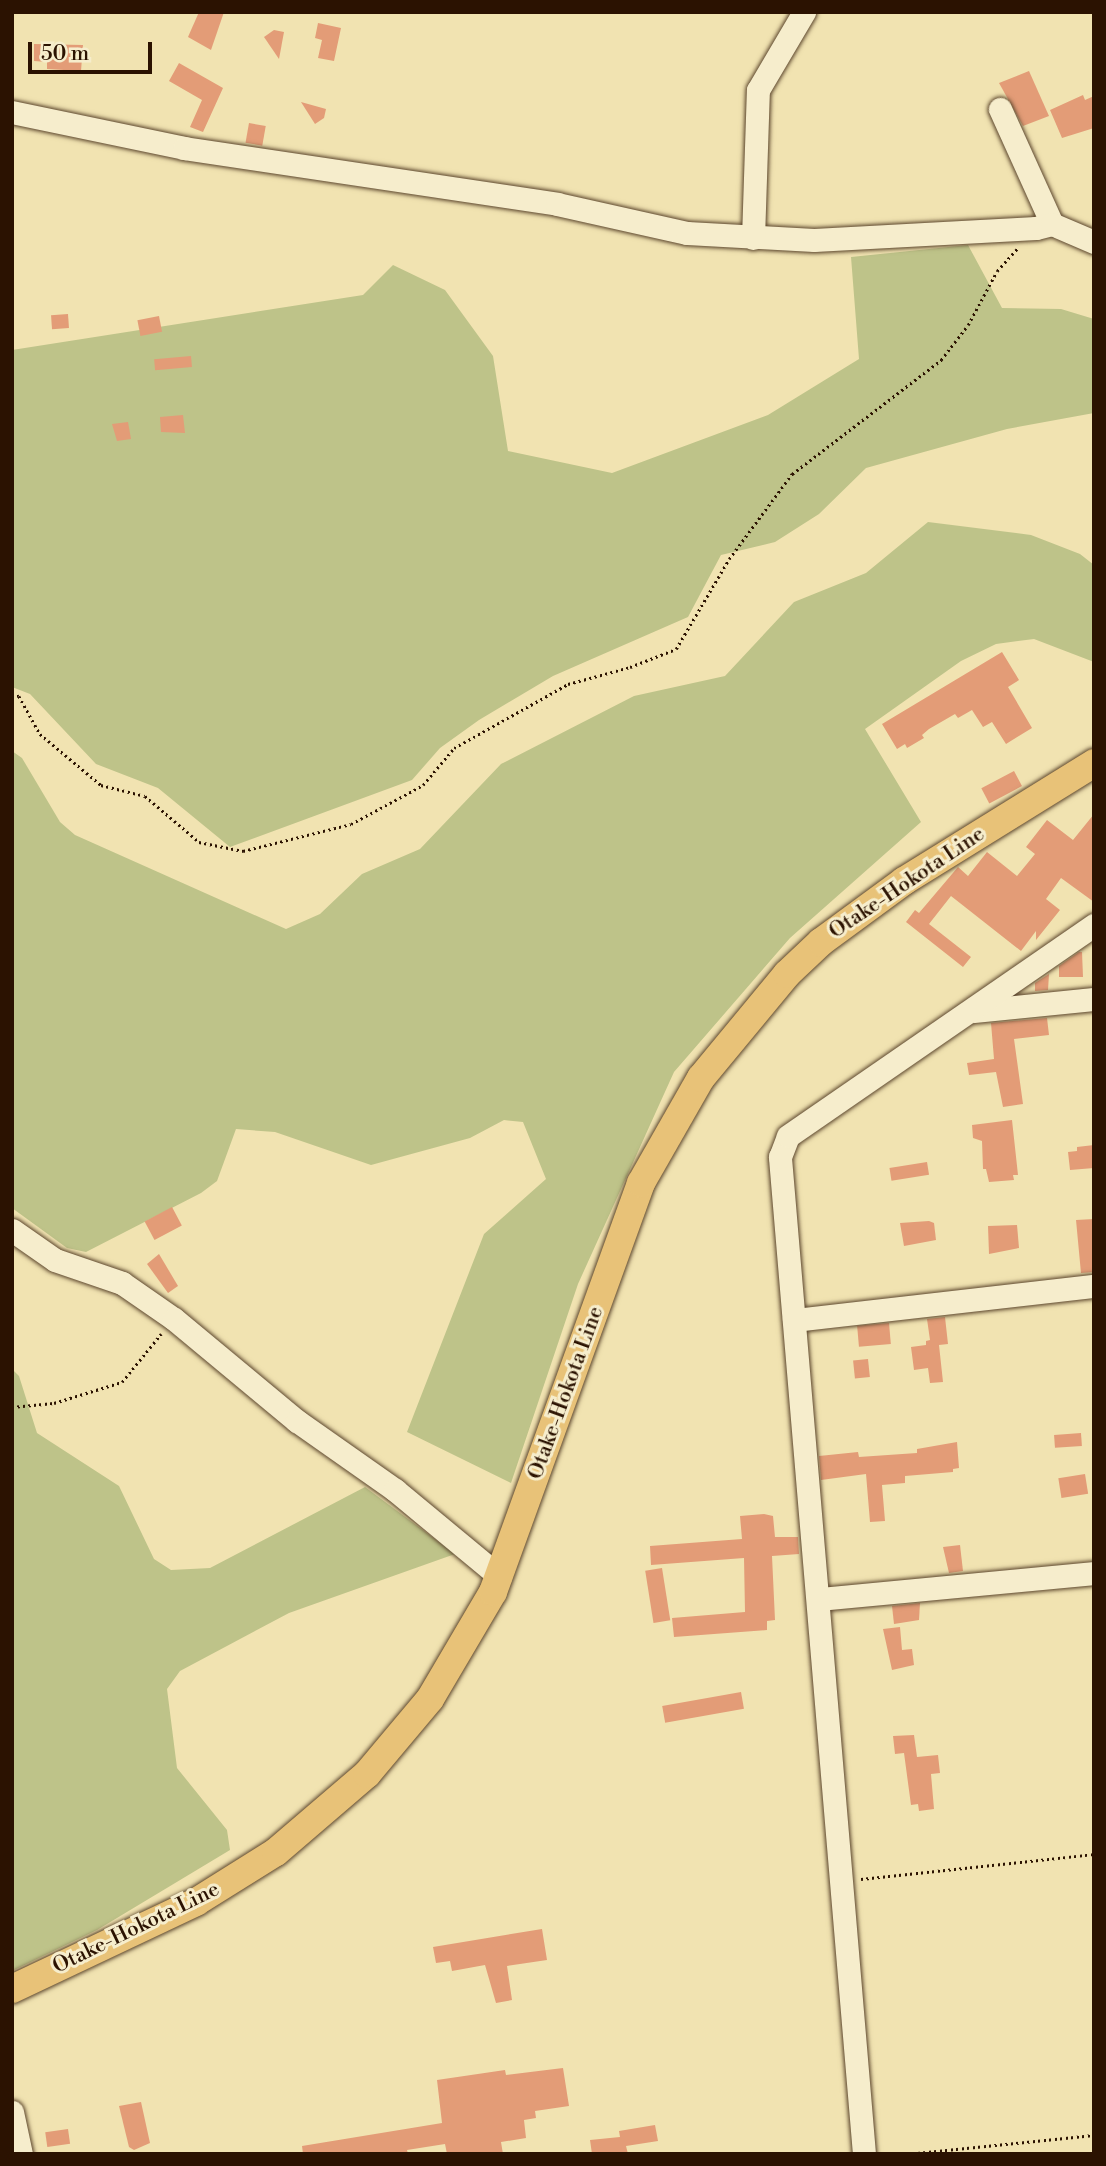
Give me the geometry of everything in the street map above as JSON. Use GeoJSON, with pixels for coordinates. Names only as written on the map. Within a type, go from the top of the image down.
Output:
{"type":"FeatureCollection","features":[{"type":"Feature","properties":{"kind":"main road","name":"Otake-Hokota Line"},"geometry":{"type":"LineString","coordinates":[[12,1989],[197,1902],[276,1852],[367,1774],[430,1699],[500,1577],[641,1184],[701,1078],[788,974],[821,943],[904,881],[1094,763]]}},
{"type":"Feature","properties":{"kind":"street"},"geometry":{"type":"LineString","coordinates":[[753,238],[758,90],[804,12]]}},
{"type":"Feature","properties":{"kind":"street"},"geometry":{"type":"LineString","coordinates":[[1000,108],[1044,226]]}},
{"type":"Feature","properties":{"kind":"street"},"geometry":{"type":"LineString","coordinates":[[12,111],[184,148],[556,204],[687,233],[814,240],[1044,226],[1094,242]]}},
{"type":"Feature","properties":{"kind":"street"},"geometry":{"type":"LineString","coordinates":[[864,2154],[780,1157],[788,1136],[1094,925]]}},
{"type":"Feature","properties":{"kind":"street"},"geometry":{"type":"LineString","coordinates":[[972,1011],[1094,999]]}},
{"type":"Feature","properties":{"kind":"street"},"geometry":{"type":"LineString","coordinates":[[12,1230],[55,1261],[122,1283],[174,1319],[297,1421],[395,1490],[500,1577]]}},
{"type":"Feature","properties":{"kind":"street"},"geometry":{"type":"LineString","coordinates":[[794,1320],[1094,1286]]}},
{"type":"Feature","properties":{"kind":"street"},"geometry":{"type":"LineString","coordinates":[[819,1599],[1094,1573]]}},
{"type":"Feature","properties":{"kind":"street"},"geometry":{"type":"LineString","coordinates":[[12,2112],[20,2154]]}},
{"type":"Feature","properties":{"kind":"path"},"geometry":{"type":"LineString","coordinates":[[12,694],[19,696],[40,734],[101,785],[145,796],[199,842],[243,851],[351,824],[424,785],[454,748],[568,684],[630,667],[676,649],[729,559],[792,474],[941,360],[968,325],[996,271],[1044,226]]}},
{"type":"Feature","properties":{"kind":"path"},"geometry":{"type":"LineString","coordinates":[[12,1407],[54,1402],[122,1382],[174,1319]]}},
{"type":"Feature","properties":{"kind":"path"},"geometry":{"type":"LineString","coordinates":[[841,1881],[1094,1854]]}},
{"type":"Feature","properties":{"kind":"path"},"geometry":{"type":"LineString","coordinates":[[907,2154],[1094,2135]]}},
{"type":"Feature","properties":{"kind":"green space"},"geometry":{"type":"Polygon","coordinates":[[[968,245],[1002,308],[1061,309],[1094,319],[1094,413],[1007,429],[866,468],[819,514],[775,542],[721,555],[688,617],[553,676],[479,720],[440,748],[412,780],[230,847],[158,788],[96,764],[30,694],[12,687],[12,350],[363,295],[393,265],[445,290],[493,356],[508,451],[612,473],[768,415],[859,359],[851,257],[968,245]]]}},
{"type":"Feature","properties":{"kind":"green space"},"geometry":{"type":"Polygon","coordinates":[[[928,522],[1031,535],[1080,554],[1094,565],[1094,662],[1034,639],[996,644],[961,661],[865,729],[921,822],[790,938],[674,1072],[578,1284],[511,1483],[407,1432],[484,1234],[546,1179],[523,1122],[504,1120],[470,1138],[371,1165],[275,1132],[236,1129],[217,1181],[201,1193],[86,1252],[67,1248],[12,1208],[12,751],[22,758],[60,822],[75,835],[286,929],[320,914],[362,874],[420,849],[501,764],[634,696],[725,676],[794,602],[866,573],[928,522]]]}},
{"type":"Feature","properties":{"kind":"green space"},"geometry":{"type":"Polygon","coordinates":[[[12,1369],[19,1376],[37,1433],[119,1486],[154,1559],[171,1570],[210,1568],[365,1487],[455,1554],[289,1613],[180,1671],[167,1689],[177,1768],[227,1830],[230,1850],[97,1930],[12,1971],[12,1369]]]}},
{"type":"Feature","properties":{"kind":"building"},"geometry":{"type":"Polygon","coordinates":[[[199,12],[224,12],[211,50],[188,37],[199,12]]]}},
{"type":"Feature","properties":{"kind":"building"},"geometry":{"type":"Polygon","coordinates":[[[318,23],[341,28],[334,61],[318,58],[322,40],[315,38],[318,23]]]}},
{"type":"Feature","properties":{"kind":"building"},"geometry":{"type":"Polygon","coordinates":[[[274,30],[284,32],[279,59],[264,37],[274,30]]]}},
{"type":"Feature","properties":{"kind":"building"},"geometry":{"type":"Polygon","coordinates":[[[34,44],[83,45],[81,71],[47,69],[47,62],[34,61],[34,44]]]}},
{"type":"Feature","properties":{"kind":"building"},"geometry":{"type":"Polygon","coordinates":[[[179,63],[223,88],[203,132],[190,127],[202,100],[169,81],[179,63]]]}},
{"type":"Feature","properties":{"kind":"building"},"geometry":{"type":"Polygon","coordinates":[[[1029,71],[1049,116],[1023,126],[999,83],[1029,71]]]}},
{"type":"Feature","properties":{"kind":"building"},"geometry":{"type":"Polygon","coordinates":[[[1083,95],[1085,100],[1094,96],[1094,128],[1062,138],[1050,110],[1083,95]]]}},
{"type":"Feature","properties":{"kind":"building"},"geometry":{"type":"Polygon","coordinates":[[[301,102],[326,109],[324,118],[315,124],[301,102]]]}},
{"type":"Feature","properties":{"kind":"building"},"geometry":{"type":"Polygon","coordinates":[[[249,123],[266,126],[262,146],[246,143],[249,123]]]}},
{"type":"Feature","properties":{"kind":"building"},"geometry":{"type":"Polygon","coordinates":[[[68,314],[69,328],[52,329],[51,315],[68,314]]]}},
{"type":"Feature","properties":{"kind":"building"},"geometry":{"type":"Polygon","coordinates":[[[159,316],[162,332],[140,336],[137,320],[159,316]]]}},
{"type":"Feature","properties":{"kind":"building"},"geometry":{"type":"Polygon","coordinates":[[[191,356],[192,367],[155,370],[154,359],[191,356]]]}},
{"type":"Feature","properties":{"kind":"building"},"geometry":{"type":"Polygon","coordinates":[[[183,415],[185,433],[161,432],[160,417],[183,415]]]}},
{"type":"Feature","properties":{"kind":"building"},"geometry":{"type":"Polygon","coordinates":[[[128,422],[131,439],[117,441],[112,424],[128,422]]]}},
{"type":"Feature","properties":{"kind":"building"},"geometry":{"type":"Polygon","coordinates":[[[1002,652],[1019,680],[1008,687],[1032,728],[1006,744],[992,722],[983,727],[972,710],[958,718],[955,714],[929,729],[922,735],[924,738],[907,748],[905,744],[897,749],[882,724],[1002,652]]]}},
{"type":"Feature","properties":{"kind":"building"},"geometry":{"type":"Polygon","coordinates":[[[1014,771],[1022,786],[989,803],[981,788],[1014,771]]]}},
{"type":"Feature","properties":{"kind":"building"},"geometry":{"type":"Polygon","coordinates":[[[1094,814],[1094,902],[1061,878],[1046,899],[1060,910],[1036,940],[1036,931],[1021,951],[951,896],[929,924],[971,957],[963,967],[906,922],[915,910],[919,913],[958,867],[968,876],[987,852],[1017,876],[1035,854],[1026,847],[1047,820],[1073,840],[1094,814]]]}},
{"type":"Feature","properties":{"kind":"building"},"geometry":{"type":"Polygon","coordinates":[[[1082,952],[1083,977],[1059,977],[1059,966],[1082,952]]]}},
{"type":"Feature","properties":{"kind":"building"},"geometry":{"type":"Polygon","coordinates":[[[1049,974],[1048,990],[1035,991],[1035,983],[1049,974]]]}},
{"type":"Feature","properties":{"kind":"building"},"geometry":{"type":"Polygon","coordinates":[[[1047,1018],[1049,1035],[1014,1039],[1023,1104],[1003,1107],[996,1072],[969,1075],[967,1063],[994,1059],[991,1023],[1047,1018]]]}},
{"type":"Feature","properties":{"kind":"building"},"geometry":{"type":"Polygon","coordinates":[[[1012,1120],[1018,1175],[1013,1175],[1014,1180],[989,1182],[986,1169],[983,1169],[982,1141],[973,1138],[972,1125],[1012,1120]]]}},
{"type":"Feature","properties":{"kind":"building"},"geometry":{"type":"Polygon","coordinates":[[[1094,1145],[1094,1168],[1070,1170],[1068,1152],[1077,1151],[1077,1147],[1094,1145]]]}},
{"type":"Feature","properties":{"kind":"building"},"geometry":{"type":"Polygon","coordinates":[[[927,1162],[929,1175],[892,1181],[889,1168],[927,1162]]]}},
{"type":"Feature","properties":{"kind":"building"},"geometry":{"type":"Polygon","coordinates":[[[172,1207],[182,1226],[154,1240],[145,1222],[172,1207]]]}},
{"type":"Feature","properties":{"kind":"building"},"geometry":{"type":"Polygon","coordinates":[[[1094,1219],[1094,1272],[1081,1273],[1076,1220],[1094,1219]]]}},
{"type":"Feature","properties":{"kind":"building"},"geometry":{"type":"Polygon","coordinates":[[[900,1223],[934,1223],[936,1240],[904,1246],[900,1223]]]}},
{"type":"Feature","properties":{"kind":"building"},"geometry":{"type":"Polygon","coordinates":[[[1017,1225],[1019,1248],[989,1254],[988,1226],[1017,1225]]]}},
{"type":"Feature","properties":{"kind":"building"},"geometry":{"type":"Polygon","coordinates":[[[159,1254],[178,1286],[168,1293],[147,1264],[159,1254]]]}},
{"type":"Feature","properties":{"kind":"building"},"geometry":{"type":"Polygon","coordinates":[[[945,1317],[948,1344],[939,1345],[943,1382],[930,1383],[928,1368],[914,1370],[911,1347],[926,1345],[926,1341],[930,1340],[927,1319],[945,1317]]]}},
{"type":"Feature","properties":{"kind":"building"},"geometry":{"type":"Polygon","coordinates":[[[889,1323],[891,1344],[859,1347],[857,1326],[889,1323]]]}},
{"type":"Feature","properties":{"kind":"building"},"geometry":{"type":"Polygon","coordinates":[[[868,1359],[870,1377],[855,1378],[853,1361],[868,1359]]]}},
{"type":"Feature","properties":{"kind":"building"},"geometry":{"type":"Polygon","coordinates":[[[1081,1433],[1082,1446],[1055,1448],[1054,1435],[1081,1433]]]}},
{"type":"Feature","properties":{"kind":"building"},"geometry":{"type":"Polygon","coordinates":[[[957,1442],[959,1468],[953,1469],[953,1472],[905,1476],[905,1483],[882,1485],[885,1521],[870,1522],[866,1474],[821,1480],[819,1456],[858,1452],[859,1457],[917,1453],[917,1449],[957,1442]]]}},
{"type":"Feature","properties":{"kind":"building"},"geometry":{"type":"Polygon","coordinates":[[[1085,1474],[1088,1494],[1061,1498],[1058,1478],[1085,1474]]]}},
{"type":"Feature","properties":{"kind":"building"},"geometry":{"type":"Polygon","coordinates":[[[740,1516],[773,1516],[775,1537],[798,1537],[799,1554],[772,1556],[775,1620],[767,1621],[767,1630],[674,1637],[672,1618],[745,1612],[744,1558],[651,1565],[650,1546],[742,1539],[740,1516]]]}},
{"type":"Feature","properties":{"kind":"building"},"geometry":{"type":"Polygon","coordinates":[[[960,1545],[963,1571],[949,1573],[943,1547],[960,1545]]]}},
{"type":"Feature","properties":{"kind":"building"},"geometry":{"type":"Polygon","coordinates":[[[662,1568],[670,1620],[654,1623],[645,1571],[662,1568]]]}},
{"type":"Feature","properties":{"kind":"building"},"geometry":{"type":"Polygon","coordinates":[[[920,1603],[919,1620],[894,1624],[892,1606],[920,1603]]]}},
{"type":"Feature","properties":{"kind":"building"},"geometry":{"type":"Polygon","coordinates":[[[900,1627],[902,1650],[912,1649],[914,1665],[892,1670],[883,1629],[900,1627]]]}},
{"type":"Feature","properties":{"kind":"building"},"geometry":{"type":"Polygon","coordinates":[[[741,1692],[744,1709],[665,1723],[662,1706],[741,1692]]]}},
{"type":"Feature","properties":{"kind":"building"},"geometry":{"type":"Polygon","coordinates":[[[914,1735],[917,1757],[938,1755],[940,1773],[931,1774],[934,1809],[919,1811],[918,1804],[911,1805],[904,1753],[895,1754],[893,1736],[914,1735]]]}},
{"type":"Feature","properties":{"kind":"building"},"geometry":{"type":"Polygon","coordinates":[[[542,1929],[547,1960],[507,1966],[512,2000],[496,2003],[485,1965],[452,1971],[450,1961],[436,1963],[433,1947],[542,1929]]]}},
{"type":"Feature","properties":{"kind":"building"},"geometry":{"type":"Polygon","coordinates":[[[563,2068],[569,2106],[535,2111],[536,2118],[524,2120],[526,2138],[501,2142],[503,2154],[447,2154],[445,2144],[407,2150],[408,2154],[303,2154],[302,2146],[442,2123],[437,2080],[505,2070],[506,2075],[563,2068]]]}},
{"type":"Feature","properties":{"kind":"building"},"geometry":{"type":"Polygon","coordinates":[[[141,2102],[150,2143],[134,2150],[129,2147],[119,2106],[141,2102]]]}},
{"type":"Feature","properties":{"kind":"building"},"geometry":{"type":"Polygon","coordinates":[[[655,2125],[658,2141],[626,2146],[628,2154],[592,2154],[590,2140],[620,2137],[619,2131],[655,2125]]]}},
{"type":"Feature","properties":{"kind":"building"},"geometry":{"type":"Polygon","coordinates":[[[68,2129],[70,2144],[47,2147],[45,2132],[68,2129]]]}}]}
